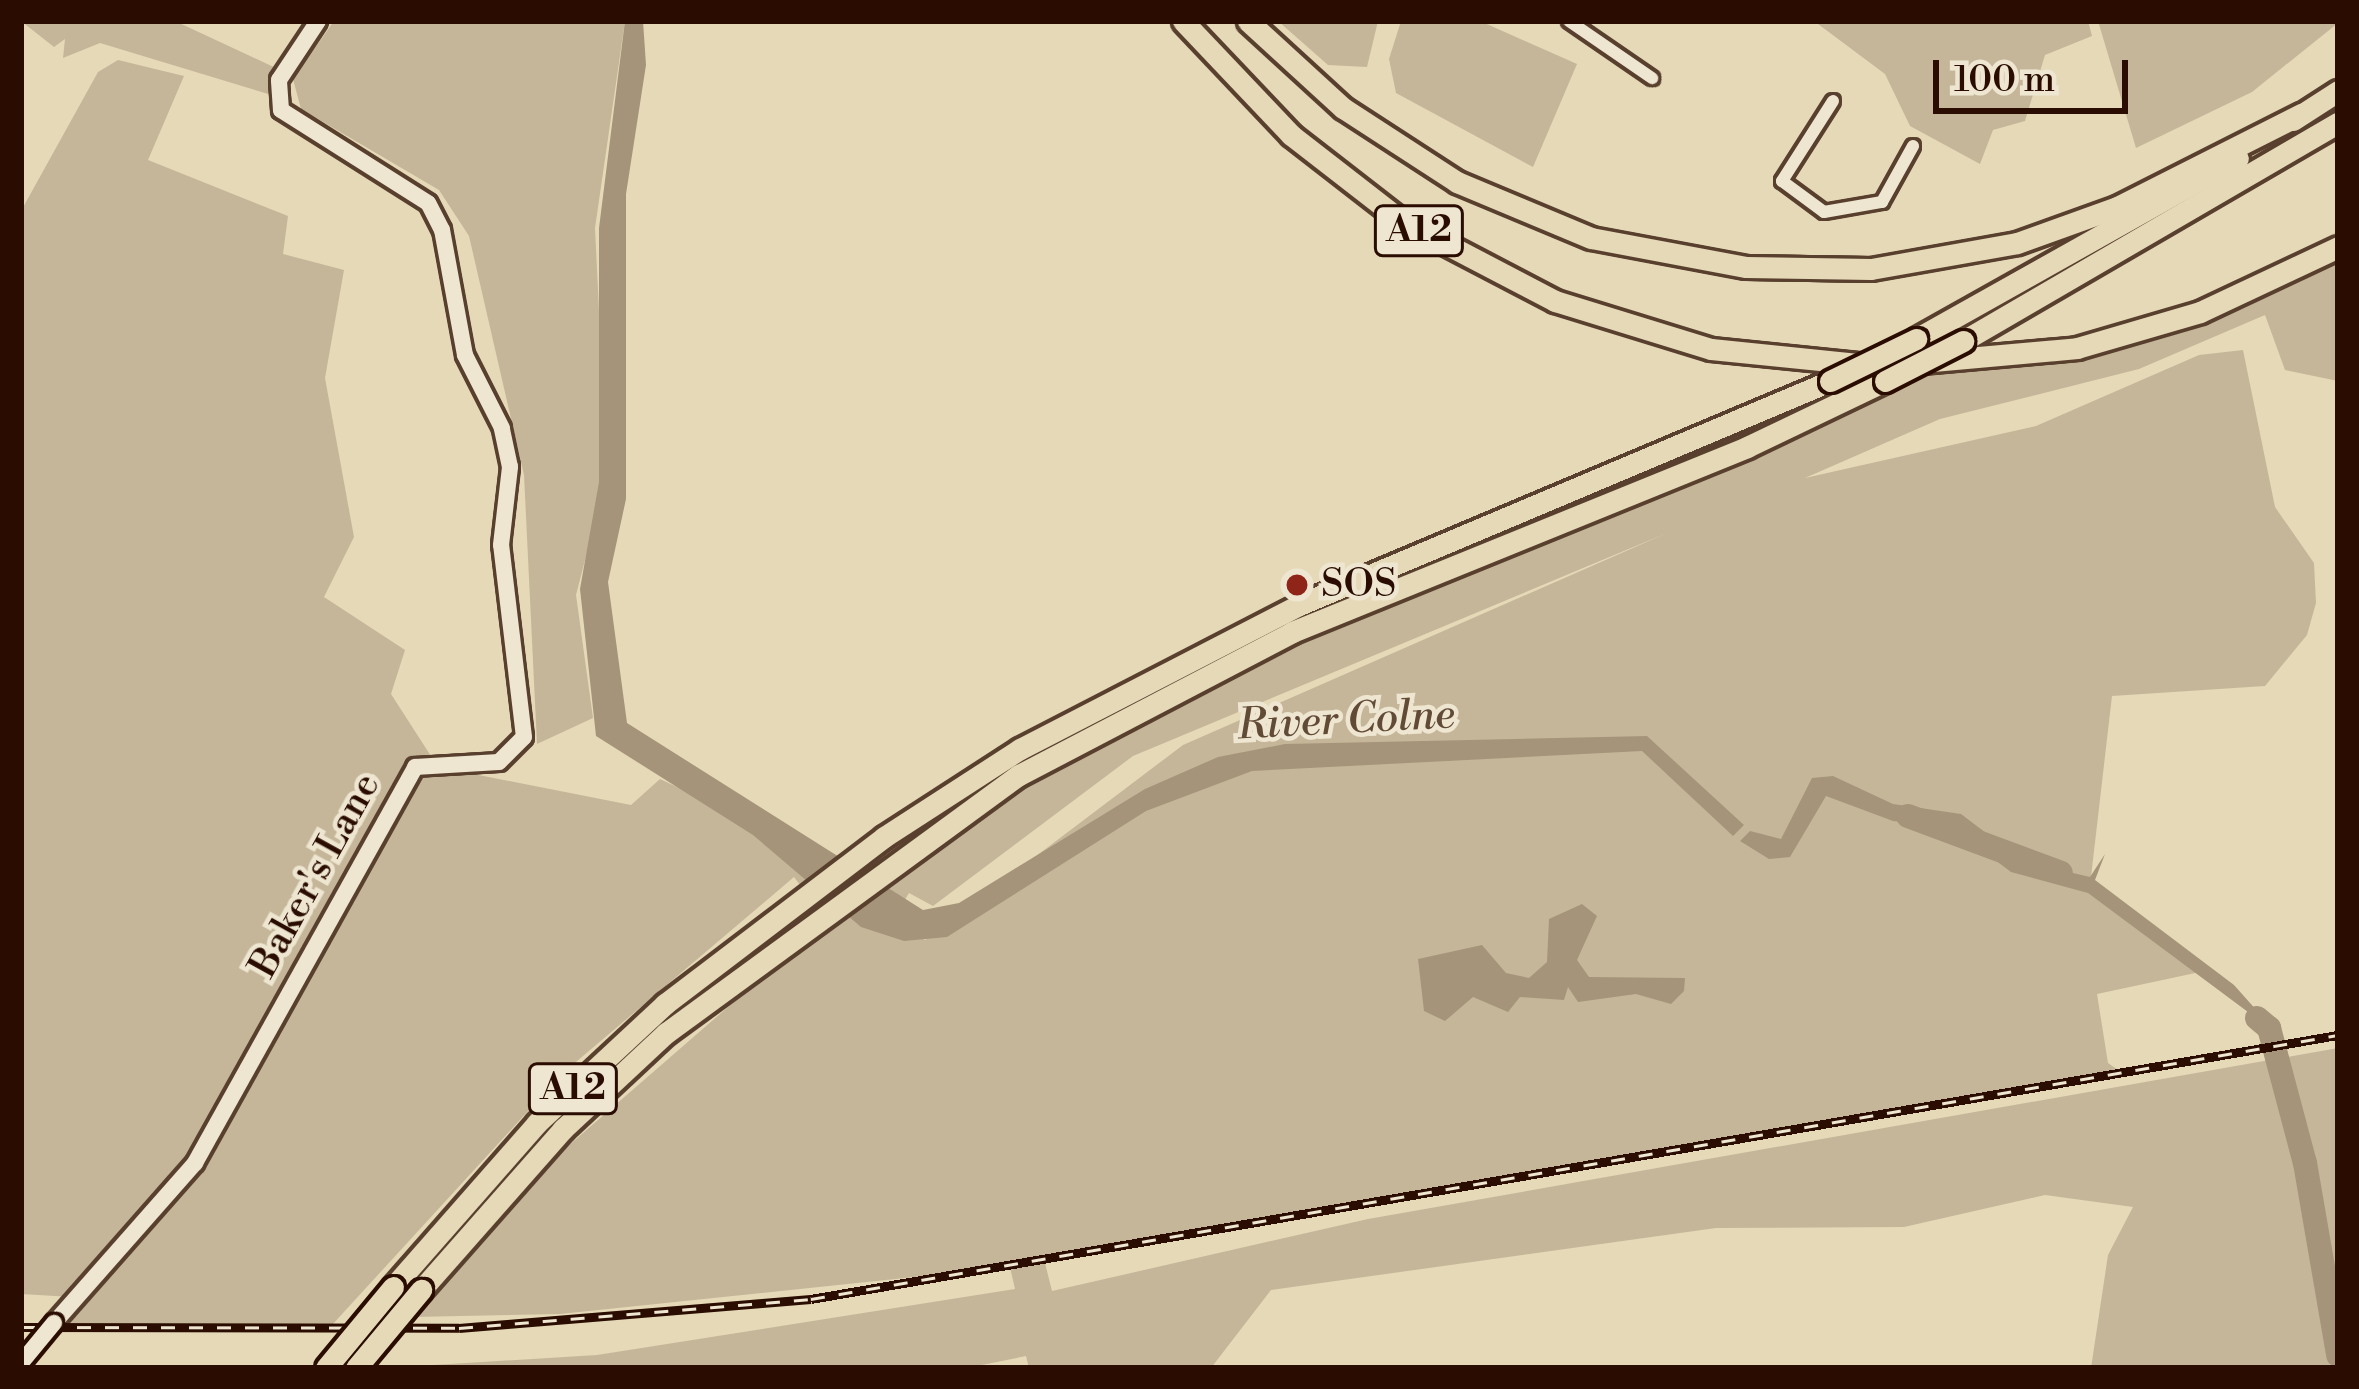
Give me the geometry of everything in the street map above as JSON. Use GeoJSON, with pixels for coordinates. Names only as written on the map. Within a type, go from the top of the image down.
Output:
{"type":"FeatureCollection","features":[{"type":"Feature","properties":{"kind":"highway","name":"A12"},"geometry":{"type":"LineString","coordinates":[[1183,21],[1291,135],[1402,220],[1555,301],[1711,349],[1876,366],[2058,351],[2200,312],[2338,247]]}},
{"type":"Feature","properties":{"kind":"highway","name":"A12"},"geometry":{"type":"LineString","coordinates":[[1248,21],[1377,133],[1473,190],[1592,238],[1746,267],[1871,269],[2017,243],[2117,207],[2301,114]]}},
{"type":"Feature","properties":{"kind":"highway","name":"A12"},"geometry":{"type":"LineString","coordinates":[[356,1368],[562,1129],[891,847],[1103,699],[1279,614],[1831,381],[2128,226],[2338,91]]}},
{"type":"Feature","properties":{"kind":"highway","name":"A12"},"geometry":{"type":"LineString","coordinates":[[326,1368],[537,1123],[777,915],[1019,775],[1292,632],[1634,496],[1885,381],[1963,341],[2338,123]]}},
{"type":"Feature","properties":{"kind":"street","name":"Baker's Lane"},"geometry":{"type":"LineString","coordinates":[[21,1363],[195,1163],[415,767],[499,762],[524,737],[501,545],[510,467],[466,355],[442,230],[407,185],[295,123],[278,98],[287,63],[318,21]]}},
{"type":"Feature","properties":{"kind":"street"},"geometry":{"type":"LineString","coordinates":[[1569,21],[1652,78]]}},
{"type":"Feature","properties":{"kind":"street"},"geometry":{"type":"LineString","coordinates":[[1833,100],[1782,181],[1824,212],[1882,202],[1913,146]]}},
{"type":"Feature","properties":{"kind":"shaded area"},"geometry":{"type":"Polygon","coordinates":[[[21,21],[175,21],[278,69],[268,94],[100,43],[63,58],[65,39],[54,47],[21,21]]]}},
{"type":"Feature","properties":{"kind":"shaded area"},"geometry":{"type":"Polygon","coordinates":[[[334,21],[625,21],[595,228],[607,475],[576,595],[593,718],[537,744],[524,475],[469,236],[439,190],[301,109],[293,79],[334,21]]]}},
{"type":"Feature","properties":{"kind":"shaded area"},"geometry":{"type":"Polygon","coordinates":[[[625,21],[643,21],[646,65],[626,194],[626,499],[608,582],[627,723],[923,910],[959,903],[1145,789],[1218,757],[1285,744],[1647,736],[1744,825],[1733,836],[1642,751],[1252,771],[1146,811],[947,937],[904,941],[861,927],[753,835],[596,736],[580,589],[599,482],[599,228],[625,21]]]}},
{"type":"Feature","properties":{"kind":"shaded area"},"geometry":{"type":"Polygon","coordinates":[[[1278,21],[1378,21],[1367,67],[1328,65],[1278,21]]]}},
{"type":"Feature","properties":{"kind":"shaded area"},"geometry":{"type":"Polygon","coordinates":[[[1401,21],[1480,21],[1577,64],[1533,167],[1396,93],[1389,59],[1401,21]]]}},
{"type":"Feature","properties":{"kind":"shaded area"},"geometry":{"type":"Polygon","coordinates":[[[1814,21],[2088,21],[2092,36],[2045,55],[2025,121],[1993,130],[1980,164],[1910,126],[1885,74],[1814,21]]]}},
{"type":"Feature","properties":{"kind":"shaded area"},"geometry":{"type":"Polygon","coordinates":[[[2098,21],[2338,23],[2252,92],[2136,148],[2098,21]]]}},
{"type":"Feature","properties":{"kind":"shaded area"},"geometry":{"type":"Polygon","coordinates":[[[118,60],[184,76],[148,160],[288,216],[283,254],[344,270],[325,378],[354,537],[324,597],[405,650],[391,694],[438,767],[631,805],[660,779],[775,833],[925,940],[1183,745],[1667,533],[1133,756],[933,906],[909,893],[903,903],[877,883],[1108,734],[1332,623],[1641,502],[1926,371],[2110,342],[2338,249],[2338,381],[2285,370],[2265,315],[2139,369],[1940,419],[1805,478],[2036,426],[2199,355],[2243,350],[2275,507],[2314,563],[2316,603],[2307,635],[2265,686],[2112,696],[2091,877],[2200,972],[2097,994],[2108,1063],[2118,1070],[1044,1259],[1052,1291],[1368,1219],[2338,1048],[2338,1368],[2091,1368],[2108,1255],[2133,1207],[2045,1195],[1904,1227],[1716,1228],[1271,1290],[1211,1368],[1029,1368],[1026,1356],[967,1368],[385,1368],[597,1355],[1015,1289],[1010,1267],[560,1314],[412,1317],[545,1166],[827,921],[794,877],[563,1073],[332,1325],[69,1324],[89,1298],[21,1294],[21,211],[98,72],[118,60]]]}},
{"type":"Feature","properties":{"kind":"shaded area"},"geometry":{"type":"Polygon","coordinates":[[[1833,776],[1893,804],[1961,814],[2019,858],[2056,869],[2090,877],[2105,854],[2095,880],[2234,985],[2283,1040],[2269,1043],[2248,1012],[2088,893],[2011,872],[1954,829],[1893,821],[1826,796],[1790,857],[1769,859],[1740,841],[1750,831],[1781,839],[1812,778],[1833,776]]]}},
{"type":"Feature","properties":{"kind":"shaded area"},"geometry":{"type":"Polygon","coordinates":[[[1582,904],[1597,916],[1577,960],[1589,977],[1685,978],[1684,991],[1671,1004],[1636,994],[1578,1002],[1568,987],[1564,1000],[1520,997],[1508,1012],[1473,997],[1445,1021],[1424,1011],[1418,959],[1482,945],[1506,973],[1529,978],[1547,962],[1549,919],[1582,904]]]}},
{"type":"Feature","properties":{"kind":"waterway","name":"River Colne"},"geometry":{"type":"LineString","coordinates":[[1908,816],[2061,873]]}},
{"type":"Feature","properties":{"kind":"waterway"},"geometry":{"type":"LineString","coordinates":[[2257,1018],[2269,1028],[2305,1163],[2338,1355]]}},
{"type":"Feature","properties":{"kind":"railway"},"geometry":{"type":"LineString","coordinates":[[21,1327],[459,1328],[811,1299],[2338,1035]]}},
{"type":"Feature","properties":{"kind":"place","name":"SOS"},"geometry":{"type":"Point","coordinates":[1297,585]}}]}
